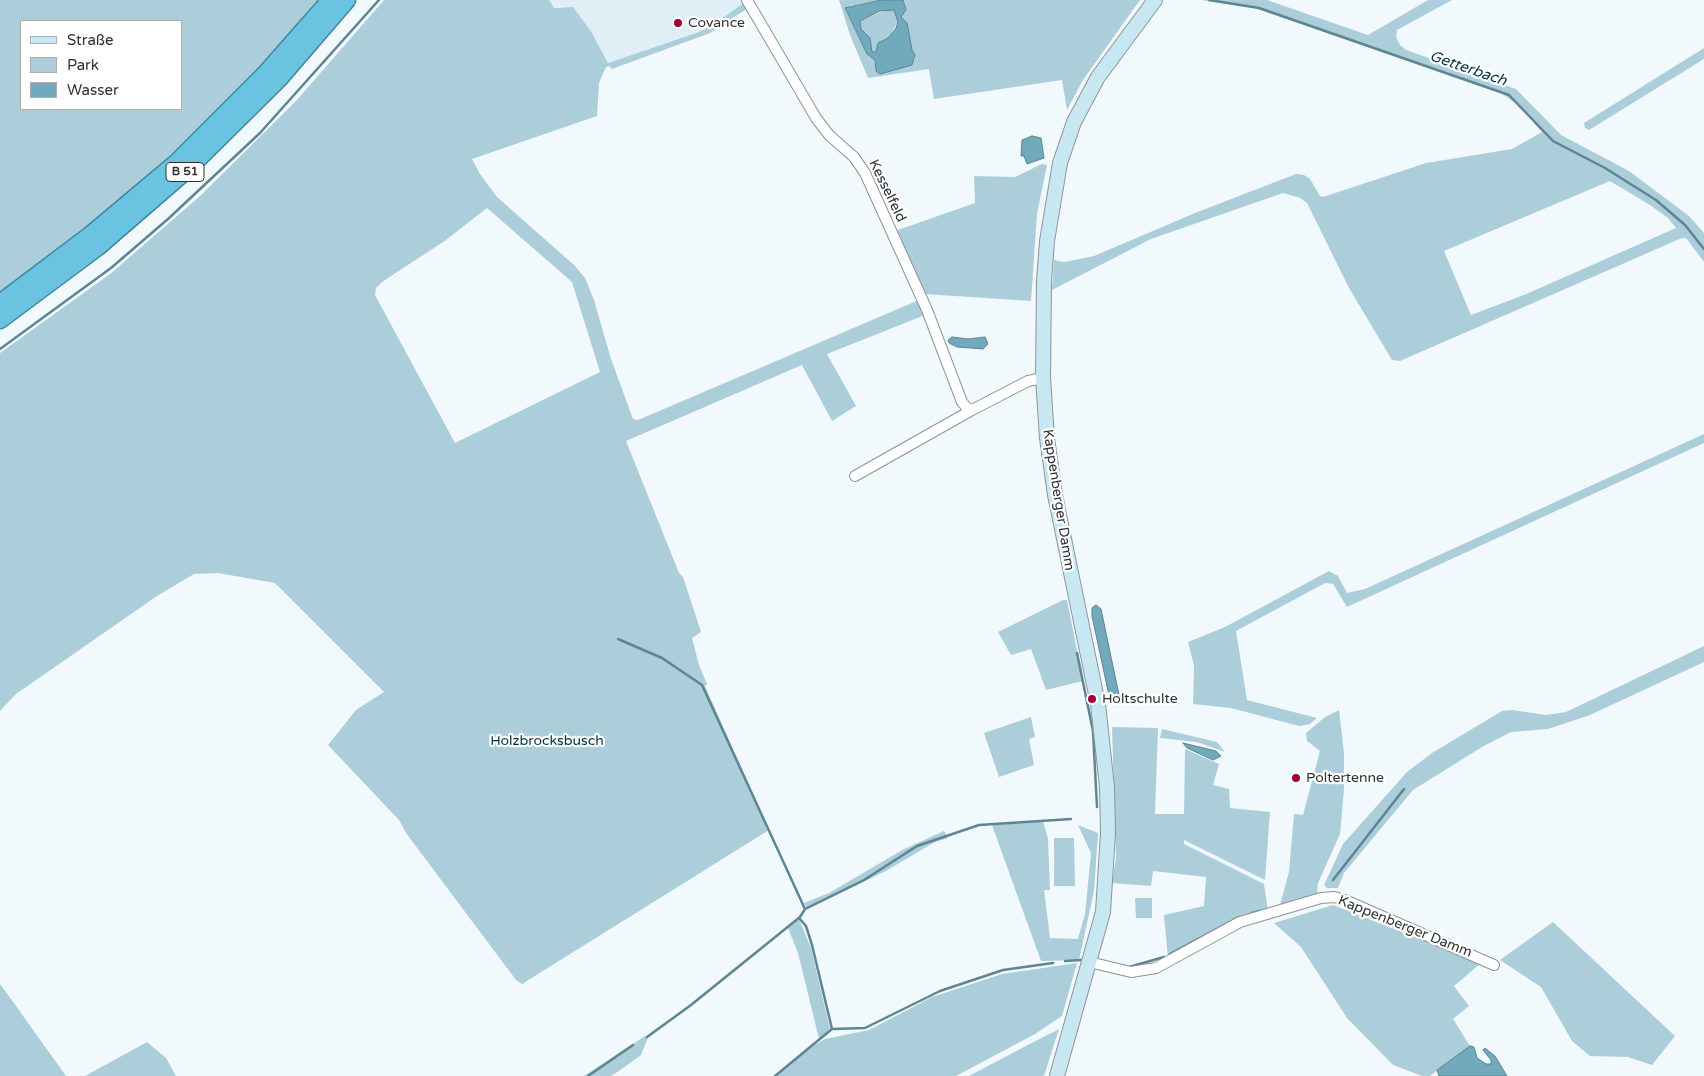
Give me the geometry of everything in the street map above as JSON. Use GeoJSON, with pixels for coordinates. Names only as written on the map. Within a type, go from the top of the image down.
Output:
{"type":"FeatureCollection","features":[{"type":"Feature","properties":{"kind":"highway","name":"B 51"},"geometry":{"type":"LineString","coordinates":[[0,303],[83,241],[178,161],[265,74],[330,0]]}},
{"type":"Feature","properties":{"kind":"highway","name":"B 51"},"geometry":{"type":"LineString","coordinates":[[0,320],[98,247],[188,169],[279,79],[347,0]]}},
{"type":"Feature","properties":{"kind":"main road","name":"Kappenberger Damm"},"geometry":{"type":"LineString","coordinates":[[1057,1076],[1090,962],[1102,912],[1106,886],[1108,833],[1106,762],[1095,690],[1050,471],[1043,378],[1044,281],[1047,241],[1062,154],[1074,122],[1086,98],[1155,0]]}},
{"type":"Feature","properties":{"kind":"street","name":"Kesselfeld"},"geometry":{"type":"LineString","coordinates":[[747,0],[816,118],[829,135],[854,157],[865,173],[927,310],[959,395],[967,408],[972,410]]}},
{"type":"Feature","properties":{"kind":"street"},"geometry":{"type":"LineString","coordinates":[[855,476],[972,410],[1028,381],[1043,378]]}},
{"type":"Feature","properties":{"kind":"street","name":"Kappenberger Damm"},"geometry":{"type":"LineString","coordinates":[[1090,962],[1132,972],[1156,968],[1240,922],[1321,898],[1334,897],[1353,903],[1494,965]]}},
{"type":"Feature","properties":{"kind":"shaded area"},"geometry":{"type":"Polygon","coordinates":[[[549,0],[743,0],[745,2],[711,26],[696,33],[608,63],[592,33],[561,6],[554,8],[549,0]]]}},
{"type":"Feature","properties":{"kind":"green space"},"geometry":{"type":"Polygon","coordinates":[[[0,0],[317,0],[266,60],[176,150],[91,223],[0,292],[0,0]]]}},
{"type":"Feature","properties":{"kind":"green space","name":"Holzbrocksbusch"},"geometry":{"type":"Polygon","coordinates":[[[384,0],[549,0],[554,8],[573,7],[592,33],[608,63],[696,33],[711,26],[745,2],[748,8],[710,33],[612,69],[609,66],[606,67],[599,83],[597,116],[472,159],[480,174],[497,197],[574,265],[585,278],[633,419],[638,420],[919,300],[925,315],[827,354],[856,406],[832,421],[802,365],[626,441],[679,573],[683,577],[701,632],[692,638],[699,665],[707,684],[705,686],[769,830],[522,984],[516,980],[406,833],[399,820],[328,745],[356,710],[384,692],[275,583],[218,573],[194,574],[157,596],[16,694],[0,711],[0,353],[110,274],[200,196],[296,101],[384,0]],[[487,208],[446,240],[382,282],[376,288],[375,295],[455,443],[600,372],[572,282],[487,208]]]}},
{"type":"Feature","properties":{"kind":"green space"},"geometry":{"type":"Polygon","coordinates":[[[839,0],[881,0],[850,6],[846,11],[867,54],[875,60],[877,67],[913,61],[915,58],[901,17],[906,10],[903,0],[1140,0],[1083,80],[1067,110],[1062,80],[934,99],[929,69],[868,78],[850,35],[839,0]]]}},
{"type":"Feature","properties":{"kind":"green space"},"geometry":{"type":"Polygon","coordinates":[[[1201,0],[1267,0],[1368,35],[1428,0],[1452,0],[1397,30],[1396,37],[1400,45],[1406,50],[1516,89],[1561,135],[1629,171],[1689,216],[1704,233],[1704,262],[1686,238],[1682,238],[1400,361],[1392,360],[1349,288],[1307,203],[1300,198],[1283,193],[1151,239],[1052,290],[1054,260],[1064,262],[1094,256],[1195,213],[1296,174],[1304,175],[1310,179],[1320,196],[1323,197],[1426,163],[1512,149],[1542,132],[1518,105],[1501,93],[1255,8],[1201,0]],[[1610,181],[1444,251],[1471,315],[1524,295],[1676,228],[1668,218],[1610,181]]]}},
{"type":"Feature","properties":{"kind":"green space"},"geometry":{"type":"Polygon","coordinates":[[[886,10],[894,10],[898,22],[888,38],[878,43],[876,52],[872,52],[859,24],[860,21],[886,10]]]}},
{"type":"Feature","properties":{"kind":"green space"},"geometry":{"type":"Polygon","coordinates":[[[1704,48],[1704,59],[1589,130],[1585,128],[1584,123],[1704,48]]]}},
{"type":"Feature","properties":{"kind":"green space"},"geometry":{"type":"Polygon","coordinates":[[[1042,164],[1047,165],[1037,214],[1031,301],[924,294],[895,231],[975,203],[974,176],[1015,177],[1042,164]]]}},
{"type":"Feature","properties":{"kind":"green space"},"geometry":{"type":"Polygon","coordinates":[[[1704,434],[1704,443],[1347,607],[1333,584],[1325,583],[1236,631],[1247,700],[1317,718],[1310,724],[1299,726],[1231,708],[1193,704],[1194,666],[1188,642],[1225,627],[1329,571],[1338,576],[1347,593],[1365,589],[1704,434]]]}},
{"type":"Feature","properties":{"kind":"green space"},"geometry":{"type":"Polygon","coordinates":[[[1063,600],[1067,600],[1083,681],[1046,690],[1031,649],[1011,655],[998,632],[1063,600]]]}},
{"type":"Feature","properties":{"kind":"green space"},"geometry":{"type":"Polygon","coordinates":[[[1704,646],[1704,662],[1590,715],[1548,729],[1511,732],[1482,747],[1413,790],[1344,873],[1338,888],[1327,888],[1324,885],[1343,844],[1407,772],[1432,753],[1502,711],[1512,710],[1546,715],[1566,712],[1704,646]]]}},
{"type":"Feature","properties":{"kind":"green space"},"geometry":{"type":"Polygon","coordinates":[[[1339,710],[1344,753],[1344,789],[1340,834],[1318,883],[1317,894],[1280,905],[1289,872],[1294,814],[1303,815],[1320,751],[1307,741],[1306,733],[1325,717],[1339,710]]]}},
{"type":"Feature","properties":{"kind":"green space"},"geometry":{"type":"Polygon","coordinates":[[[1031,717],[1035,737],[1029,739],[1034,765],[999,777],[984,733],[1031,717]]]}},
{"type":"Feature","properties":{"kind":"green space"},"geometry":{"type":"Polygon","coordinates":[[[1112,727],[1158,728],[1155,814],[1184,814],[1185,749],[1219,764],[1213,785],[1229,789],[1230,808],[1270,812],[1265,880],[1184,840],[1184,844],[1264,884],[1268,911],[1168,959],[1164,915],[1204,906],[1206,877],[1153,871],[1151,886],[1112,883],[1116,858],[1112,727]]]}},
{"type":"Feature","properties":{"kind":"green space"},"geometry":{"type":"Polygon","coordinates":[[[1162,729],[1217,742],[1225,752],[1197,742],[1160,738],[1162,729]]]}},
{"type":"Feature","properties":{"kind":"green space"},"geometry":{"type":"Polygon","coordinates":[[[1043,821],[1048,839],[1050,890],[1044,890],[1050,938],[1078,939],[1085,914],[1091,853],[1078,825],[1098,833],[1094,891],[1079,960],[1041,961],[992,825],[1043,821]]]}},
{"type":"Feature","properties":{"kind":"green space"},"geometry":{"type":"Polygon","coordinates":[[[944,831],[948,838],[935,842],[884,872],[808,909],[804,903],[829,893],[904,849],[944,831]]]}},
{"type":"Feature","properties":{"kind":"green space"},"geometry":{"type":"Polygon","coordinates":[[[1054,838],[1074,838],[1075,886],[1054,886],[1054,838]]]}},
{"type":"Feature","properties":{"kind":"green space"},"geometry":{"type":"Polygon","coordinates":[[[1135,898],[1152,898],[1152,918],[1136,918],[1135,898]]]}},
{"type":"Feature","properties":{"kind":"green space"},"geometry":{"type":"Polygon","coordinates":[[[1333,905],[1481,963],[1454,986],[1469,1006],[1453,1019],[1470,1046],[1430,1076],[1422,1076],[1393,1065],[1347,1018],[1301,947],[1274,923],[1333,905]]]}},
{"type":"Feature","properties":{"kind":"green space"},"geometry":{"type":"Polygon","coordinates":[[[799,919],[811,948],[830,1029],[819,1039],[798,953],[788,928],[799,919]]]}},
{"type":"Feature","properties":{"kind":"green space"},"geometry":{"type":"Polygon","coordinates":[[[1553,922],[1675,1036],[1652,1065],[1628,1057],[1590,1056],[1572,1041],[1541,987],[1500,960],[1553,922]]]}},
{"type":"Feature","properties":{"kind":"green space"},"geometry":{"type":"Polygon","coordinates":[[[1077,963],[1062,1016],[1035,1034],[956,1076],[776,1076],[803,1052],[825,1039],[869,1030],[932,997],[1002,974],[1077,963]]]}},
{"type":"Feature","properties":{"kind":"green space"},"geometry":{"type":"Polygon","coordinates":[[[0,984],[11,999],[66,1076],[0,1076],[0,984]]]}},
{"type":"Feature","properties":{"kind":"green space"},"geometry":{"type":"Polygon","coordinates":[[[1059,1029],[1044,1076],[969,1076],[1020,1049],[1059,1029]]]}},
{"type":"Feature","properties":{"kind":"green space"},"geometry":{"type":"Polygon","coordinates":[[[645,1036],[648,1038],[641,1055],[619,1071],[611,1076],[584,1076],[645,1036]]]}},
{"type":"Feature","properties":{"kind":"green space"},"geometry":{"type":"Polygon","coordinates":[[[147,1042],[166,1058],[176,1076],[85,1076],[147,1042]]]}},
{"type":"Feature","properties":{"kind":"water"},"geometry":{"type":"Polygon","coordinates":[[[881,0],[903,0],[906,10],[901,17],[907,23],[912,50],[915,55],[912,65],[880,74],[876,71],[875,60],[867,54],[845,8],[881,0]],[[894,10],[880,11],[860,21],[861,29],[870,38],[872,52],[876,52],[878,43],[888,38],[898,22],[894,10]]]}},
{"type":"Feature","properties":{"kind":"water"},"geometry":{"type":"Polygon","coordinates":[[[1032,136],[1041,138],[1044,158],[1027,164],[1024,156],[1021,156],[1022,140],[1032,136]]]}},
{"type":"Feature","properties":{"kind":"water"},"geometry":{"type":"Polygon","coordinates":[[[952,337],[968,339],[985,337],[988,344],[983,349],[957,347],[949,343],[948,340],[952,337]]]}},
{"type":"Feature","properties":{"kind":"water"},"geometry":{"type":"Polygon","coordinates":[[[1096,605],[1101,609],[1119,695],[1119,699],[1115,701],[1110,700],[1092,616],[1092,608],[1096,605]]]}},
{"type":"Feature","properties":{"kind":"water"},"geometry":{"type":"Polygon","coordinates":[[[1183,743],[1216,751],[1221,756],[1213,760],[1187,748],[1183,743]]]}},
{"type":"Feature","properties":{"kind":"water"},"geometry":{"type":"Polygon","coordinates":[[[1470,1046],[1474,1047],[1477,1058],[1486,1064],[1491,1064],[1491,1060],[1483,1050],[1485,1048],[1495,1056],[1507,1076],[1439,1076],[1437,1070],[1470,1046]]]}},
{"type":"Feature","properties":{"kind":"waterway"},"geometry":{"type":"LineString","coordinates":[[0,349],[111,268],[168,219],[260,133],[379,0]]}},
{"type":"Feature","properties":{"kind":"waterway","name":"Getterbach"},"geometry":{"type":"LineString","coordinates":[[1209,0],[1259,8],[1509,95],[1553,141],[1605,168],[1656,200],[1685,225],[1704,249]]}},
{"type":"Feature","properties":{"kind":"waterway"},"geometry":{"type":"LineString","coordinates":[[618,639],[662,658],[702,685],[805,909]]}},
{"type":"Feature","properties":{"kind":"waterway"},"geometry":{"type":"LineString","coordinates":[[1077,653],[1093,731],[1097,807]]}},
{"type":"Feature","properties":{"kind":"waterway"},"geometry":{"type":"LineString","coordinates":[[1333,880],[1404,789]]}},
{"type":"Feature","properties":{"kind":"waterway"},"geometry":{"type":"LineString","coordinates":[[647,1037],[691,1005],[800,917],[805,909],[864,880],[917,846],[979,825],[1071,819]]}},
{"type":"Feature","properties":{"kind":"waterway"},"geometry":{"type":"LineString","coordinates":[[1252,913],[1259,911]]}},
{"type":"Feature","properties":{"kind":"waterway"},"geometry":{"type":"LineString","coordinates":[[1170,954],[1239,917]]}},
{"type":"Feature","properties":{"kind":"waterway"},"geometry":{"type":"LineString","coordinates":[[799,918],[806,926],[812,945],[832,1029]]}},
{"type":"Feature","properties":{"kind":"waterway"},"geometry":{"type":"LineString","coordinates":[[1129,967],[1164,957]]}},
{"type":"Feature","properties":{"kind":"waterway"},"geometry":{"type":"LineString","coordinates":[[1065,961],[1081,960]]}},
{"type":"Feature","properties":{"kind":"waterway"},"geometry":{"type":"LineString","coordinates":[[775,1076],[832,1029],[865,1028],[940,991],[1003,970],[1053,963]]}},
{"type":"Feature","properties":{"kind":"waterway"},"geometry":{"type":"LineString","coordinates":[[588,1076],[633,1045]]}},
{"type":"Feature","properties":{"kind":"place","name":"Covance"},"geometry":{"type":"Point","coordinates":[678,23]}},
{"type":"Feature","properties":{"kind":"place","name":"Holtschulte"},"geometry":{"type":"Point","coordinates":[1092,699]}},
{"type":"Feature","properties":{"kind":"place","name":"Poltertenne"},"geometry":{"type":"Point","coordinates":[1296,778]}}]}
